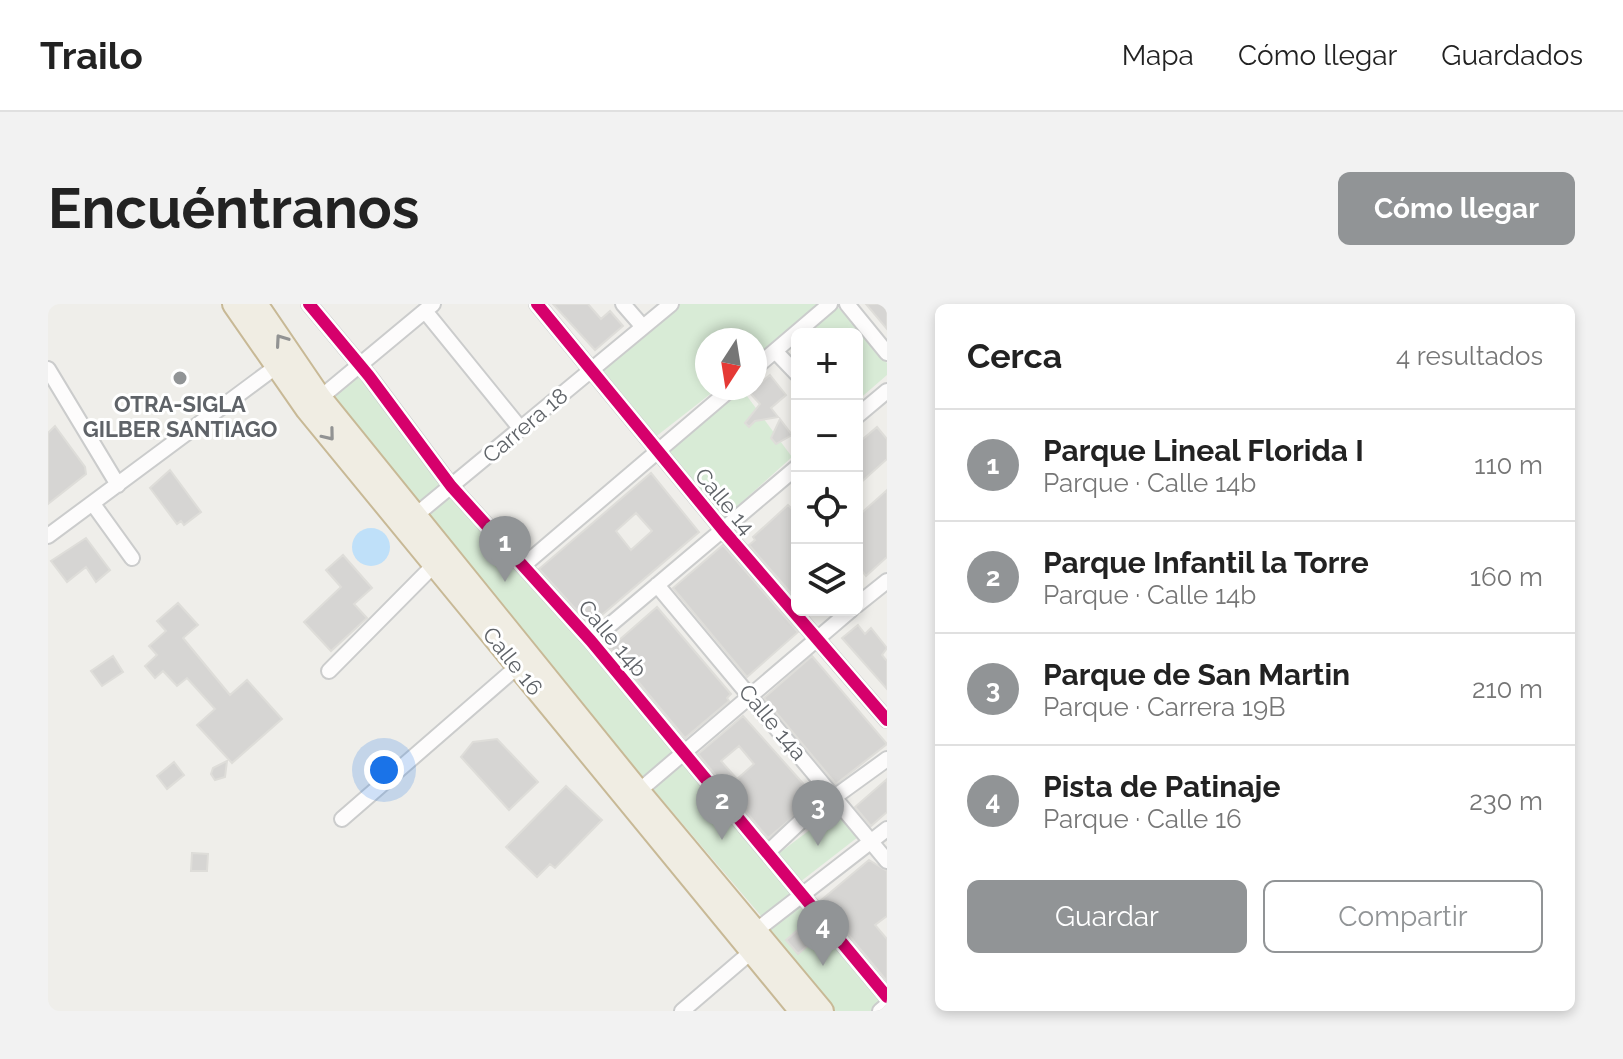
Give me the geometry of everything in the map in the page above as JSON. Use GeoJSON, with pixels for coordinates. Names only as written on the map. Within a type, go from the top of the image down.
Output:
{"type":"FeatureCollection","features":[{"type":"Feature","properties":{"kind":"highway","name":"Calle 16"},"geometry":{"type":"LineString","coordinates":[[243,305],[277,366],[416,515],[632,796]]}},
{"type":"Feature","properties":{"kind":"highway","name":"Calle 16"},"geometry":{"type":"LineString","coordinates":[[243,305],[434,565],[517,667],[632,796],[754,941],[822,1011]]}},
{"type":"Feature","properties":{"kind":"highway","name":"Calle 16"},"geometry":{"type":"LineString","coordinates":[[754,941],[801,1011]]}},
{"type":"Feature","properties":{"kind":"street","name":"Calle 14b"},"geometry":{"type":"LineString","coordinates":[[309,304],[360,365],[451,486],[591,641],[887,997]]}},
{"type":"Feature","properties":{"kind":"street","name":"Calle 14"},"geometry":{"type":"LineString","coordinates":[[537,304],[723,530],[887,720]]}},
{"type":"Feature","properties":{"kind":"street"},"geometry":{"type":"LineString","coordinates":[[623,304],[643,327]]}},
{"type":"Feature","properties":{"kind":"street","name":"Carrera 18"},"geometry":{"type":"LineString","coordinates":[[416,515],[671,304]]}},
{"type":"Feature","properties":{"kind":"street"},"geometry":{"type":"LineString","coordinates":[[767,358],[830,304]]}},
{"type":"Feature","properties":{"kind":"street"},"geometry":{"type":"LineString","coordinates":[[847,304],[887,353]]}},
{"type":"Feature","properties":{"kind":"street"},"geometry":{"type":"LineString","coordinates":[[314,403],[429,307],[520,428]]}},
{"type":"Feature","properties":{"kind":"street"},"geometry":{"type":"LineString","coordinates":[[775,351],[791,368]]}},
{"type":"Feature","properties":{"kind":"street"},"geometry":{"type":"LineString","coordinates":[[48,536],[277,366]]}},
{"type":"Feature","properties":{"kind":"street"},"geometry":{"type":"LineString","coordinates":[[48,369],[118,485]]}},
{"type":"Feature","properties":{"kind":"street"},"geometry":{"type":"LineString","coordinates":[[863,411],[887,391]]}},
{"type":"Feature","properties":{"kind":"street"},"geometry":{"type":"LineString","coordinates":[[524,565],[718,400]]}},
{"type":"Feature","properties":{"kind":"street"},"geometry":{"type":"LineString","coordinates":[[591,641],[791,472]]}},
{"type":"Feature","properties":{"kind":"street"},"geometry":{"type":"LineString","coordinates":[[93,504],[132,558]]}},
{"type":"Feature","properties":{"kind":"street"},"geometry":{"type":"LineString","coordinates":[[329,671],[434,565]]}},
{"type":"Feature","properties":{"kind":"street"},"geometry":{"type":"LineString","coordinates":[[863,600],[887,581]]}},
{"type":"Feature","properties":{"kind":"street","name":"Calle 14a"},"geometry":{"type":"LineString","coordinates":[[657,585],[887,861]]}},
{"type":"Feature","properties":{"kind":"street"},"geometry":{"type":"LineString","coordinates":[[632,796],[843,616]]}},
{"type":"Feature","properties":{"kind":"street"},"geometry":{"type":"LineString","coordinates":[[342,819],[517,667]]}},
{"type":"Feature","properties":{"kind":"street"},"geometry":{"type":"LineString","coordinates":[[767,853],[887,759]]}},
{"type":"Feature","properties":{"kind":"street"},"geometry":{"type":"LineString","coordinates":[[682,1011],[802,893],[887,829]]}},
{"type":"Feature","properties":{"kind":"street"},"geometry":{"type":"LineString","coordinates":[[880,1011],[887,1005]]}},
{"type":"Feature","properties":{"kind":"green space"},"geometry":{"type":"Polygon","coordinates":[[[670,304],[825,304],[767,350],[767,328],[695,328],[695,400],[703,400],[654,438],[598,371],[670,304]]]}},
{"type":"Feature","properties":{"kind":"green space"},"geometry":{"type":"Polygon","coordinates":[[[835,304],[856,328],[806,328],[835,304]]]}},
{"type":"Feature","properties":{"kind":"green space"},"geometry":{"type":"Polygon","coordinates":[[[863,336],[887,363],[887,375],[863,396],[863,336]]]}},
{"type":"Feature","properties":{"kind":"green space"},"geometry":{"type":"Polygon","coordinates":[[[358,372],[675,751],[644,780],[420,515],[328,399],[358,372]]]}},
{"type":"Feature","properties":{"kind":"green space"},"geometry":{"type":"Polygon","coordinates":[[[717,400],[750,400],[791,458],[722,520],[659,452],[717,400]]]}},
{"type":"Feature","properties":{"kind":"green space"},"geometry":{"type":"Polygon","coordinates":[[[682,764],[794,891],[762,917],[652,788],[682,764]]]}},
{"type":"Feature","properties":{"kind":"green space"},"geometry":{"type":"Polygon","coordinates":[[[836,810],[858,837],[800,882],[778,854],[836,810]]]}},
{"type":"Feature","properties":{"kind":"green space"},"geometry":{"type":"Polygon","coordinates":[[[803,898],[885,999],[871,1011],[825,1011],[761,934],[803,898]]]}},
{"type":"Feature","properties":{"kind":"water"},"geometry":{"type":"Polygon","coordinates":[[[371,528],[384,534],[390,547],[384,560],[371,566],[358,560],[352,547],[358,534],[371,528]]]}},
{"type":"Feature","properties":{"kind":"building"},"geometry":{"type":"Polygon","coordinates":[[[553,304],[588,304],[601,319],[610,311],[623,326],[595,350],[553,304]]]}},
{"type":"Feature","properties":{"kind":"building"},"geometry":{"type":"Polygon","coordinates":[[[866,304],[887,304],[887,329],[866,304]]]}},
{"type":"Feature","properties":{"kind":"building"},"geometry":{"type":"Polygon","coordinates":[[[770,375],[786,395],[771,408],[778,417],[755,421],[749,427],[745,423],[760,404],[756,400],[767,400],[767,377],[770,375]]]}},
{"type":"Feature","properties":{"kind":"building"},"geometry":{"type":"Polygon","coordinates":[[[780,419],[791,436],[776,444],[771,438],[780,419]]]}},
{"type":"Feature","properties":{"kind":"building"},"geometry":{"type":"Polygon","coordinates":[[[55,426],[85,467],[86,474],[48,504],[48,433],[55,426]]]}},
{"type":"Feature","properties":{"kind":"building"},"geometry":{"type":"Polygon","coordinates":[[[877,427],[887,439],[887,459],[863,481],[863,472],[863,439],[877,427]]]}},
{"type":"Feature","properties":{"kind":"building"},"geometry":{"type":"Polygon","coordinates":[[[170,470],[201,512],[184,525],[181,521],[177,524],[150,488],[170,470]]]}},
{"type":"Feature","properties":{"kind":"building"},"geometry":{"type":"Polygon","coordinates":[[[651,473],[699,532],[590,625],[539,569],[651,473]],[[636,513],[616,531],[631,550],[652,531],[636,513]]]}},
{"type":"Feature","properties":{"kind":"building"},"geometry":{"type":"Polygon","coordinates":[[[887,490],[887,557],[866,576],[863,572],[863,512],[887,490]]]}},
{"type":"Feature","properties":{"kind":"building"},"geometry":{"type":"Polygon","coordinates":[[[788,505],[791,508],[791,593],[749,545],[755,540],[753,537],[788,505]]]}},
{"type":"Feature","properties":{"kind":"building"},"geometry":{"type":"Polygon","coordinates":[[[86,538],[110,570],[96,582],[86,567],[67,582],[51,561],[86,538]]]}},
{"type":"Feature","properties":{"kind":"building"},"geometry":{"type":"Polygon","coordinates":[[[723,545],[798,632],[747,677],[673,588],[723,545]]]}},
{"type":"Feature","properties":{"kind":"building"},"geometry":{"type":"Polygon","coordinates":[[[343,555],[372,588],[354,604],[367,618],[331,651],[304,622],[341,587],[326,570],[343,555]]]}},
{"type":"Feature","properties":{"kind":"building"},"geometry":{"type":"Polygon","coordinates":[[[178,603],[198,625],[183,638],[230,695],[247,680],[282,719],[232,763],[197,725],[215,709],[187,678],[177,686],[163,671],[155,678],[145,666],[157,655],[149,646],[166,631],[157,621],[178,603]]]}},
{"type":"Feature","properties":{"kind":"building"},"geometry":{"type":"Polygon","coordinates":[[[657,607],[731,694],[727,698],[729,701],[685,738],[610,648],[657,607]]]}},
{"type":"Feature","properties":{"kind":"building"},"geometry":{"type":"Polygon","coordinates":[[[858,625],[865,634],[871,628],[887,648],[882,655],[887,661],[887,689],[842,638],[858,625]]]}},
{"type":"Feature","properties":{"kind":"building"},"geometry":{"type":"Polygon","coordinates":[[[113,656],[123,672],[102,686],[91,671],[113,656]]]}},
{"type":"Feature","properties":{"kind":"building"},"geometry":{"type":"Polygon","coordinates":[[[812,656],[887,744],[836,784],[764,698],[812,656]]]}},
{"type":"Feature","properties":{"kind":"building"},"geometry":{"type":"Polygon","coordinates":[[[743,716],[816,798],[768,838],[698,754],[743,716]],[[739,746],[721,761],[737,779],[754,764],[739,746]]]}},
{"type":"Feature","properties":{"kind":"building"},"geometry":{"type":"Polygon","coordinates":[[[497,739],[538,782],[509,810],[461,757],[473,742],[497,739]]]}},
{"type":"Feature","properties":{"kind":"building"},"geometry":{"type":"Polygon","coordinates":[[[227,761],[225,777],[215,780],[211,774],[213,768],[227,761]]]}},
{"type":"Feature","properties":{"kind":"building"},"geometry":{"type":"Polygon","coordinates":[[[174,762],[184,775],[167,789],[157,776],[174,762]]]}},
{"type":"Feature","properties":{"kind":"building"},"geometry":{"type":"Polygon","coordinates":[[[887,779],[887,812],[871,826],[855,807],[887,779]]]}},
{"type":"Feature","properties":{"kind":"building"},"geometry":{"type":"Polygon","coordinates":[[[566,786],[602,820],[555,868],[550,864],[537,877],[506,847],[566,786]]]}},
{"type":"Feature","properties":{"kind":"building"},"geometry":{"type":"Polygon","coordinates":[[[192,853],[208,854],[207,871],[191,871],[192,853]]]}},
{"type":"Feature","properties":{"kind":"building"},"geometry":{"type":"Polygon","coordinates":[[[869,860],[887,871],[887,916],[875,925],[887,939],[887,981],[820,901],[869,860]]]}},
{"type":"Feature","properties":{"kind":"building"},"geometry":{"type":"Polygon","coordinates":[[[800,928],[812,942],[798,954],[786,940],[800,928]]]}},
{"type":"Feature","properties":{"kind":"cycle path"},"geometry":{"type":"LineString","coordinates":[[309,304],[369,376],[451,486],[591,641],[887,997]]}},
{"type":"Feature","properties":{"kind":"cycle path"},"geometry":{"type":"LineString","coordinates":[[537,304],[723,530],[887,720]]}},
{"type":"Feature","properties":{"kind":"place","name":"OTRA-SIGLA GILBER SANTIAGO"},"geometry":{"type":"Point","coordinates":[180,378]}},
{"type":"Feature","properties":{"kind":"place","name":"Parque Lineal Florida I"},"geometry":{"type":"Point","coordinates":[505,582]}},
{"type":"Feature","properties":{"kind":"place","name":"Parque Infantil la Torre"},"geometry":{"type":"Point","coordinates":[722,840]}},
{"type":"Feature","properties":{"kind":"place","name":"Parque de San Martin"},"geometry":{"type":"Point","coordinates":[818,846]}},
{"type":"Feature","properties":{"kind":"place","name":"Pista de Patinaje"},"geometry":{"type":"Point","coordinates":[823,966]}}]}
